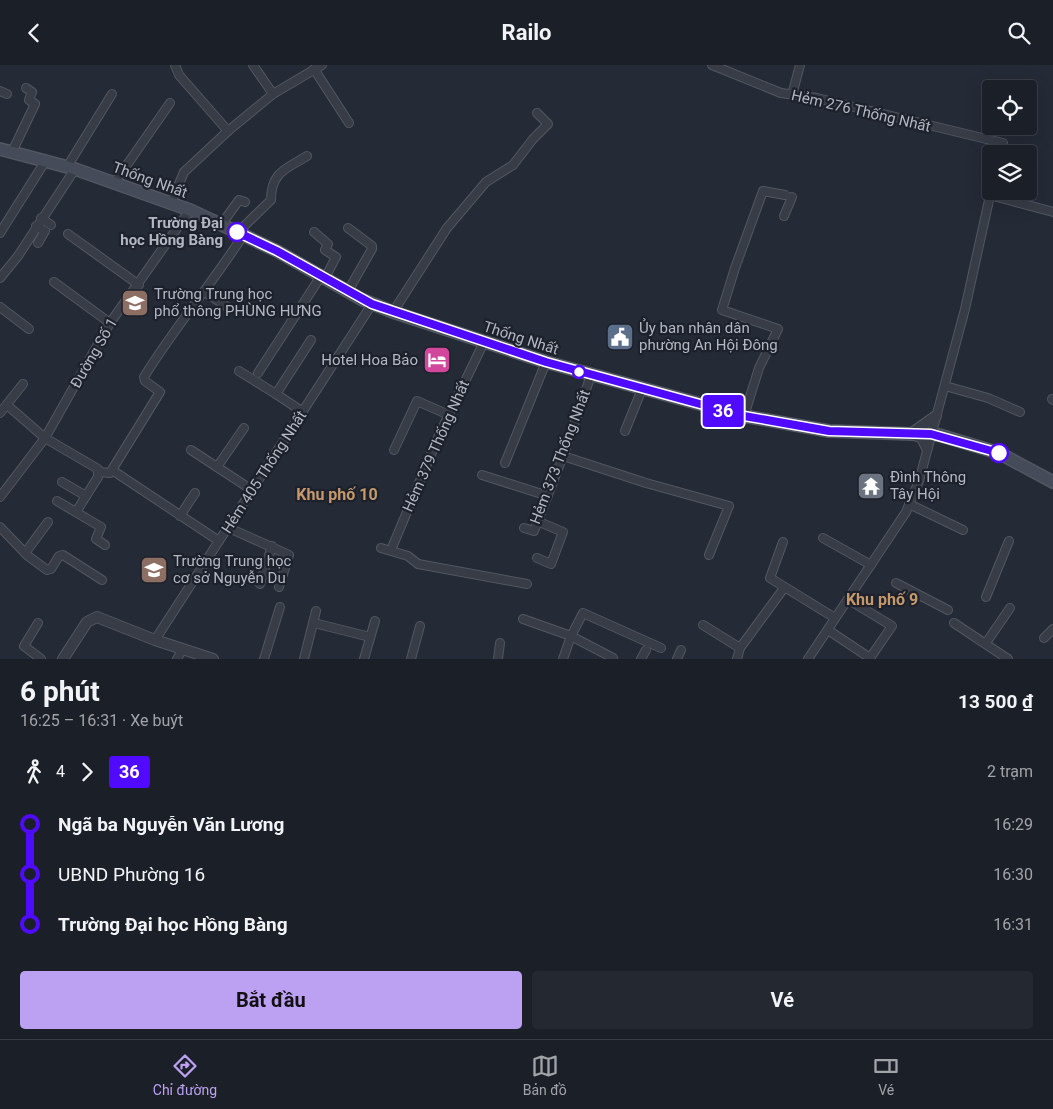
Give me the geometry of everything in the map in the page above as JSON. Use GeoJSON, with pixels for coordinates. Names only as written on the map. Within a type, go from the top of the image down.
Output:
{"type":"FeatureCollection","features":[{"type":"Feature","properties":{"kind":"main road","name":"Thống Nhất"},"geometry":{"type":"LineString","coordinates":[[0,149],[71,168],[190,210],[241,233],[372,304],[546,362],[744,416],[829,431],[931,434],[999,453],[1053,482]]}},
{"type":"Feature","properties":{"kind":"street"},"geometry":{"type":"LineString","coordinates":[[176,65],[180,75],[228,131]]}},
{"type":"Feature","properties":{"kind":"street"},"geometry":{"type":"LineString","coordinates":[[253,65],[273,93]]}},
{"type":"Feature","properties":{"kind":"street"},"geometry":{"type":"LineString","coordinates":[[171,203],[184,173],[228,131],[273,93],[322,65]]}},
{"type":"Feature","properties":{"kind":"street","name":"Hẻm 276 Thống Nhất"},"geometry":{"type":"LineString","coordinates":[[712,65],[753,83],[792,95],[817,98],[1003,143],[1002,145]]}},
{"type":"Feature","properties":{"kind":"street"},"geometry":{"type":"LineString","coordinates":[[792,95],[800,65]]}},
{"type":"Feature","properties":{"kind":"street"},"geometry":{"type":"LineString","coordinates":[[314,69],[349,123]]}},
{"type":"Feature","properties":{"kind":"street"},"geometry":{"type":"LineString","coordinates":[[12,152],[35,104],[29,100],[32,92],[26,88]]}},
{"type":"Feature","properties":{"kind":"street"},"geometry":{"type":"LineString","coordinates":[[0,278],[18,256],[71,168],[112,94]]}},
{"type":"Feature","properties":{"kind":"street"},"geometry":{"type":"LineString","coordinates":[[114,182],[170,103]]}},
{"type":"Feature","properties":{"kind":"street"},"geometry":{"type":"LineString","coordinates":[[393,312],[447,228],[486,182],[513,165],[533,139],[548,124],[537,113]]}},
{"type":"Feature","properties":{"kind":"street"},"geometry":{"type":"LineString","coordinates":[[99,473],[107,474],[112,470],[160,392],[144,377],[165,342],[205,292],[241,233],[272,200],[271,185],[281,172],[307,156]]}},
{"type":"Feature","properties":{"kind":"street"},"geometry":{"type":"LineString","coordinates":[[0,233],[46,160]]}},
{"type":"Feature","properties":{"kind":"street"},"geometry":{"type":"LineString","coordinates":[[744,416],[758,368],[778,329],[722,309],[734,268],[763,191],[788,196],[784,216]]}},
{"type":"Feature","properties":{"kind":"street"},"geometry":{"type":"LineString","coordinates":[[222,225],[239,199],[245,202]]}},
{"type":"Feature","properties":{"kind":"street"},"geometry":{"type":"LineString","coordinates":[[808,659],[871,565],[909,504],[919,481],[965,309],[989,200]]}},
{"type":"Feature","properties":{"kind":"street"},"geometry":{"type":"LineString","coordinates":[[1014,200],[1053,212]]}},
{"type":"Feature","properties":{"kind":"street","name":"Đường Số 1"},"geometry":{"type":"LineString","coordinates":[[0,497],[45,438],[110,323],[139,285],[190,210]]}},
{"type":"Feature","properties":{"kind":"street"},"geometry":{"type":"LineString","coordinates":[[41,218],[52,225]]}},
{"type":"Feature","properties":{"kind":"street"},"geometry":{"type":"LineString","coordinates":[[36,226],[45,231],[38,243]]}},
{"type":"Feature","properties":{"kind":"street"},"geometry":{"type":"LineString","coordinates":[[348,228],[372,246],[372,249],[348,291]]}},
{"type":"Feature","properties":{"kind":"street"},"geometry":{"type":"LineString","coordinates":[[258,373],[336,257],[325,250],[328,244],[314,231]]}},
{"type":"Feature","properties":{"kind":"street"},"geometry":{"type":"LineString","coordinates":[[68,234],[139,285]]}},
{"type":"Feature","properties":{"kind":"street"},"geometry":{"type":"LineString","coordinates":[[54,282],[110,323]]}},
{"type":"Feature","properties":{"kind":"street"},"geometry":{"type":"LineString","coordinates":[[205,292],[229,308]]}},
{"type":"Feature","properties":{"kind":"street","name":"Hẻm 405 Thống Nhất"},"geometry":{"type":"LineString","coordinates":[[155,641],[372,304]]}},
{"type":"Feature","properties":{"kind":"street"},"geometry":{"type":"LineString","coordinates":[[0,307],[29,329]]}},
{"type":"Feature","properties":{"kind":"street"},"geometry":{"type":"LineString","coordinates":[[276,394],[312,340]]}},
{"type":"Feature","properties":{"kind":"street","name":"Hẻm 379 Thống Nhất"},"geometry":{"type":"LineString","coordinates":[[391,550],[449,415],[484,342]]}},
{"type":"Feature","properties":{"kind":"street"},"geometry":{"type":"LineString","coordinates":[[505,463],[546,362]]}},
{"type":"Feature","properties":{"kind":"street"},"geometry":{"type":"LineString","coordinates":[[239,371],[303,412]]}},
{"type":"Feature","properties":{"kind":"street","name":"Hẻm 373 Thống Nhất"},"geometry":{"type":"LineString","coordinates":[[524,527],[534,531],[591,375]]}},
{"type":"Feature","properties":{"kind":"street"},"geometry":{"type":"LineString","coordinates":[[0,413],[23,384]]}},
{"type":"Feature","properties":{"kind":"street"},"geometry":{"type":"LineString","coordinates":[[945,387],[988,398],[1020,412]]}},
{"type":"Feature","properties":{"kind":"street"},"geometry":{"type":"LineString","coordinates":[[625,431],[642,389]]}},
{"type":"Feature","properties":{"kind":"street"},"geometry":{"type":"LineString","coordinates":[[394,449],[417,401],[449,415]]}},
{"type":"Feature","properties":{"kind":"street"},"geometry":{"type":"LineString","coordinates":[[7,405],[45,438],[98,469],[99,473]]}},
{"type":"Feature","properties":{"kind":"street"},"geometry":{"type":"LineString","coordinates":[[928,448],[922,438],[912,433],[936,416]]}},
{"type":"Feature","properties":{"kind":"street"},"geometry":{"type":"LineString","coordinates":[[217,467],[244,428]]}},
{"type":"Feature","properties":{"kind":"street"},"geometry":{"type":"LineString","coordinates":[[191,450],[252,490]]}},
{"type":"Feature","properties":{"kind":"street"},"geometry":{"type":"LineString","coordinates":[[563,456],[729,506],[709,555]]}},
{"type":"Feature","properties":{"kind":"street"},"geometry":{"type":"LineString","coordinates":[[112,470],[219,541]]}},
{"type":"Feature","properties":{"kind":"street"},"geometry":{"type":"LineString","coordinates":[[76,512],[99,473]]}},
{"type":"Feature","properties":{"kind":"street"},"geometry":{"type":"LineString","coordinates":[[482,475],[548,496]]}},
{"type":"Feature","properties":{"kind":"street"},"geometry":{"type":"LineString","coordinates":[[62,482],[86,496]]}},
{"type":"Feature","properties":{"kind":"street"},"geometry":{"type":"LineString","coordinates":[[180,516],[195,493]]}},
{"type":"Feature","properties":{"kind":"street"},"geometry":{"type":"LineString","coordinates":[[57,501],[101,527],[96,539],[105,545]]}},
{"type":"Feature","properties":{"kind":"street"},"geometry":{"type":"LineString","coordinates":[[909,504],[964,530]]}},
{"type":"Feature","properties":{"kind":"street"},"geometry":{"type":"LineString","coordinates":[[537,521],[564,532],[551,564],[537,559]]}},
{"type":"Feature","properties":{"kind":"street"},"geometry":{"type":"LineString","coordinates":[[25,553],[48,522]]}},
{"type":"Feature","properties":{"kind":"street"},"geometry":{"type":"LineString","coordinates":[[0,527],[25,553],[49,570],[59,556],[63,555],[102,580]]}},
{"type":"Feature","properties":{"kind":"street"},"geometry":{"type":"LineString","coordinates":[[228,528],[289,555],[279,587]]}},
{"type":"Feature","properties":{"kind":"street"},"geometry":{"type":"LineString","coordinates":[[823,538],[871,565]]}},
{"type":"Feature","properties":{"kind":"street"},"geometry":{"type":"LineString","coordinates":[[986,597],[1009,541]]}},
{"type":"Feature","properties":{"kind":"street"},"geometry":{"type":"LineString","coordinates":[[783,542],[770,578],[835,618]]}},
{"type":"Feature","properties":{"kind":"street"},"geometry":{"type":"LineString","coordinates":[[260,584],[272,546]]}},
{"type":"Feature","properties":{"kind":"street"},"geometry":{"type":"LineString","coordinates":[[380,548],[408,556],[418,564],[526,584]]}},
{"type":"Feature","properties":{"kind":"street"},"geometry":{"type":"LineString","coordinates":[[896,583],[948,610]]}},
{"type":"Feature","properties":{"kind":"street"},"geometry":{"type":"LineString","coordinates":[[737,659],[740,648],[784,588]]}},
{"type":"Feature","properties":{"kind":"street"},"geometry":{"type":"LineString","coordinates":[[828,630],[870,658],[892,627],[849,600]]}},
{"type":"Feature","properties":{"kind":"street"},"geometry":{"type":"LineString","coordinates":[[264,659],[280,607]]}},
{"type":"Feature","properties":{"kind":"street"},"geometry":{"type":"LineString","coordinates":[[986,643],[1010,608]]}},
{"type":"Feature","properties":{"kind":"street"},"geometry":{"type":"LineString","coordinates":[[304,659],[316,611]]}},
{"type":"Feature","properties":{"kind":"street"},"geometry":{"type":"LineString","coordinates":[[563,659],[571,636],[583,613],[661,649]]}},
{"type":"Feature","properties":{"kind":"street"},"geometry":{"type":"LineString","coordinates":[[64,659],[87,622],[93,617],[98,617],[155,641],[180,655],[213,659]]}},
{"type":"Feature","properties":{"kind":"street"},"geometry":{"type":"LineString","coordinates":[[523,619],[571,636],[613,658]]}},
{"type":"Feature","properties":{"kind":"street"},"geometry":{"type":"LineString","coordinates":[[364,659],[375,621]]}},
{"type":"Feature","properties":{"kind":"street"},"geometry":{"type":"LineString","coordinates":[[38,623],[24,646],[41,659]]}},
{"type":"Feature","properties":{"kind":"street"},"geometry":{"type":"LineString","coordinates":[[314,623],[370,637]]}},
{"type":"Feature","properties":{"kind":"street"},"geometry":{"type":"LineString","coordinates":[[954,623],[1008,659]]}},
{"type":"Feature","properties":{"kind":"street"},"geometry":{"type":"LineString","coordinates":[[703,625],[740,648]]}},
{"type":"Feature","properties":{"kind":"street"},"geometry":{"type":"LineString","coordinates":[[411,659],[420,626]]}},
{"type":"Feature","properties":{"kind":"street"},"geometry":{"type":"LineString","coordinates":[[1044,638],[1053,629]]}},
{"type":"Feature","properties":{"kind":"street"},"geometry":{"type":"LineString","coordinates":[[498,659],[500,643]]}},
{"type":"Feature","properties":{"kind":"street"},"geometry":{"type":"LineString","coordinates":[[641,659],[646,650]]}},
{"type":"Feature","properties":{"kind":"street"},"geometry":{"type":"LineString","coordinates":[[677,659],[681,650]]}},
{"type":"Feature","properties":{"kind":"bus line","name":"36"},"geometry":{"type":"LineString","coordinates":[[237,232],[277,251],[372,304],[546,362],[776,423],[829,431],[939,435],[999,453]]}},
{"type":"Feature","properties":{"kind":"place","name":"Trường Đại học Hồng Bàng"},"geometry":{"type":"Point","coordinates":[237,232]}},
{"type":"Feature","properties":{"kind":"place","name":"Trường Trung học phổ thông PHÙNG HƯNG"},"geometry":{"type":"Point","coordinates":[135,303]}},
{"type":"Feature","properties":{"kind":"place","name":"Ủy ban nhân dân phường An Hội Đông"},"geometry":{"type":"Point","coordinates":[620,337]}},
{"type":"Feature","properties":{"kind":"place","name":"Hotel Hoa Bảo"},"geometry":{"type":"Point","coordinates":[437,360]}},
{"type":"Feature","properties":{"kind":"place","name":"Đình Thông Tây Hội"},"geometry":{"type":"Point","coordinates":[871,486]}},
{"type":"Feature","properties":{"kind":"place","name":"Trường Trung học cơ sở Nguyễn Du"},"geometry":{"type":"Point","coordinates":[154,570]}},
{"type":"Feature","properties":{"kind":"district","name":"Khu phố 10"},"geometry":{"type":"Point","coordinates":[337,494]}},
{"type":"Feature","properties":{"kind":"district","name":"Khu phố 9"},"geometry":{"type":"Point","coordinates":[882,599]}}]}
